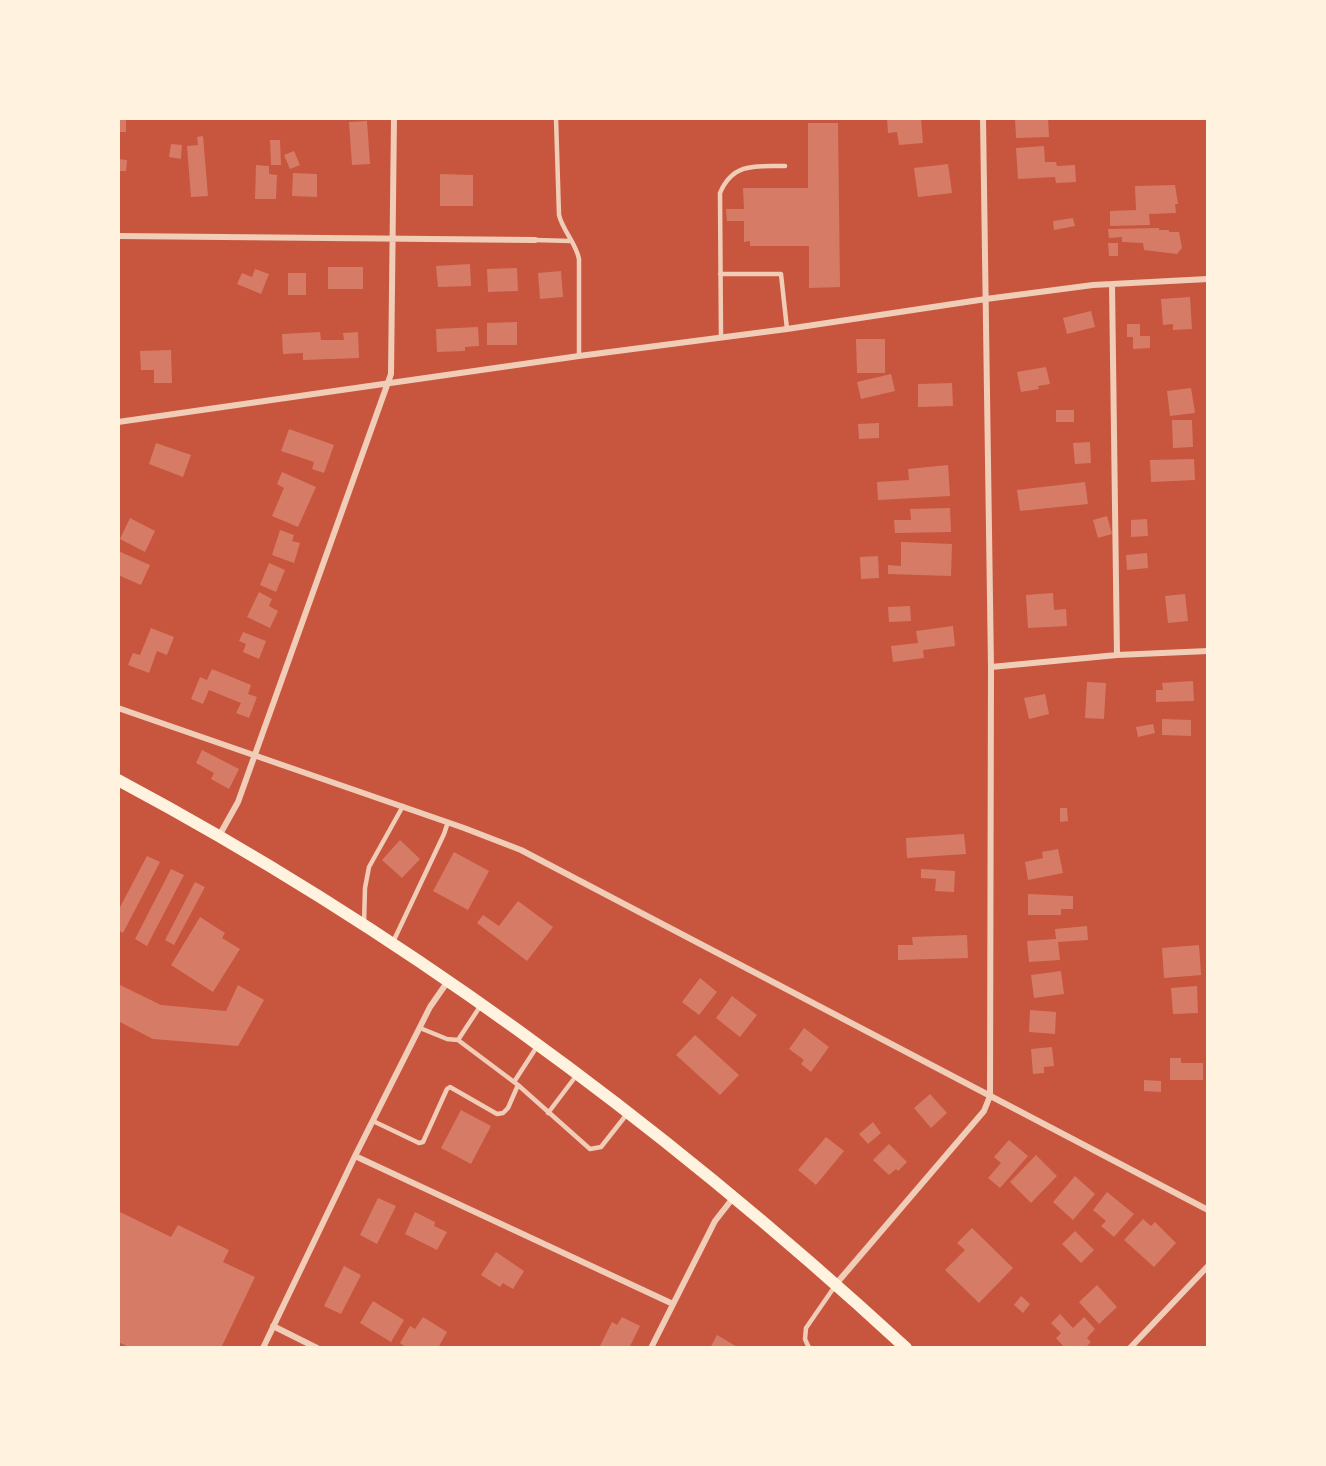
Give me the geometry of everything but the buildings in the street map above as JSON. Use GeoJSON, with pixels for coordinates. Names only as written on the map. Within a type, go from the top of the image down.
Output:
{"type":"FeatureCollection","features":[{"type":"Feature","properties":{"kind":"main road"},"geometry":{"type":"LineString","coordinates":[[118,780],[219,836],[364,925],[538,1045],[629,1112],[734,1197],[836,1284],[898,1345]]}},
{"type":"Feature","properties":{"kind":"street"},"geometry":{"type":"LineString","coordinates":[[219,836],[235,810],[388,383],[392,365],[394,118]]}},
{"type":"Feature","properties":{"kind":"street"},"geometry":{"type":"LineString","coordinates":[[836,1284],[984,1111],[990,1096],[991,667],[983,118]]}},
{"type":"Feature","properties":{"kind":"street"},"geometry":{"type":"LineString","coordinates":[[118,236],[535,240]]}},
{"type":"Feature","properties":{"kind":"street"},"geometry":{"type":"LineString","coordinates":[[118,422],[986,299],[1112,284],[1208,279]]}},
{"type":"Feature","properties":{"kind":"street"},"geometry":{"type":"LineString","coordinates":[[1112,284],[1117,655]]}},
{"type":"Feature","properties":{"kind":"street"},"geometry":{"type":"LineString","coordinates":[[991,667],[1117,655],[1208,651]]}},
{"type":"Feature","properties":{"kind":"street"},"geometry":{"type":"LineString","coordinates":[[118,708],[493,838],[555,866],[1208,1210]]}},
{"type":"Feature","properties":{"kind":"street"},"geometry":{"type":"LineString","coordinates":[[263,1347],[430,1007],[448,981]]}},
{"type":"Feature","properties":{"kind":"street"},"geometry":{"type":"LineString","coordinates":[[356,1156],[673,1304]]}},
{"type":"Feature","properties":{"kind":"street"},"geometry":{"type":"LineString","coordinates":[[651,1347],[715,1221],[734,1197]]}},
{"type":"Feature","properties":{"kind":"street"},"geometry":{"type":"LineString","coordinates":[[1130,1347],[1208,1266]]}},
{"type":"Feature","properties":{"kind":"street"},"geometry":{"type":"LineString","coordinates":[[273,1326],[317,1347]]}},
{"type":"Feature","properties":{"kind":"lane"},"geometry":{"type":"LineString","coordinates":[[556,118],[558,211],[561,223],[579,259],[579,356]]}},
{"type":"Feature","properties":{"kind":"lane"},"geometry":{"type":"LineString","coordinates":[[721,338],[719,198],[723,187],[744,167],[785,166]]}},
{"type":"Feature","properties":{"kind":"lane"},"geometry":{"type":"LineString","coordinates":[[535,240],[571,241]]}},
{"type":"Feature","properties":{"kind":"lane"},"geometry":{"type":"LineString","coordinates":[[720,274],[782,274],[787,329]]}},
{"type":"Feature","properties":{"kind":"lane"},"geometry":{"type":"LineString","coordinates":[[364,925],[364,888],[369,867],[403,807]]}},
{"type":"Feature","properties":{"kind":"lane"},"geometry":{"type":"LineString","coordinates":[[393,944],[448,822]]}},
{"type":"Feature","properties":{"kind":"lane"},"geometry":{"type":"LineString","coordinates":[[458,1040],[481,1005]]}},
{"type":"Feature","properties":{"kind":"lane"},"geometry":{"type":"LineString","coordinates":[[420,1028],[447,1039],[458,1040],[516,1084],[590,1149],[601,1147],[629,1112]]}},
{"type":"Feature","properties":{"kind":"lane"},"geometry":{"type":"LineString","coordinates":[[373,1121],[423,1143],[447,1089],[450,1087],[497,1114],[503,1113],[508,1108],[516,1084],[538,1045]]}},
{"type":"Feature","properties":{"kind":"lane"},"geometry":{"type":"LineString","coordinates":[[548,1113],[578,1074]]}},
{"type":"Feature","properties":{"kind":"lane"},"geometry":{"type":"LineString","coordinates":[[809,1347],[805,1340],[807,1328],[836,1284]]}}]}
